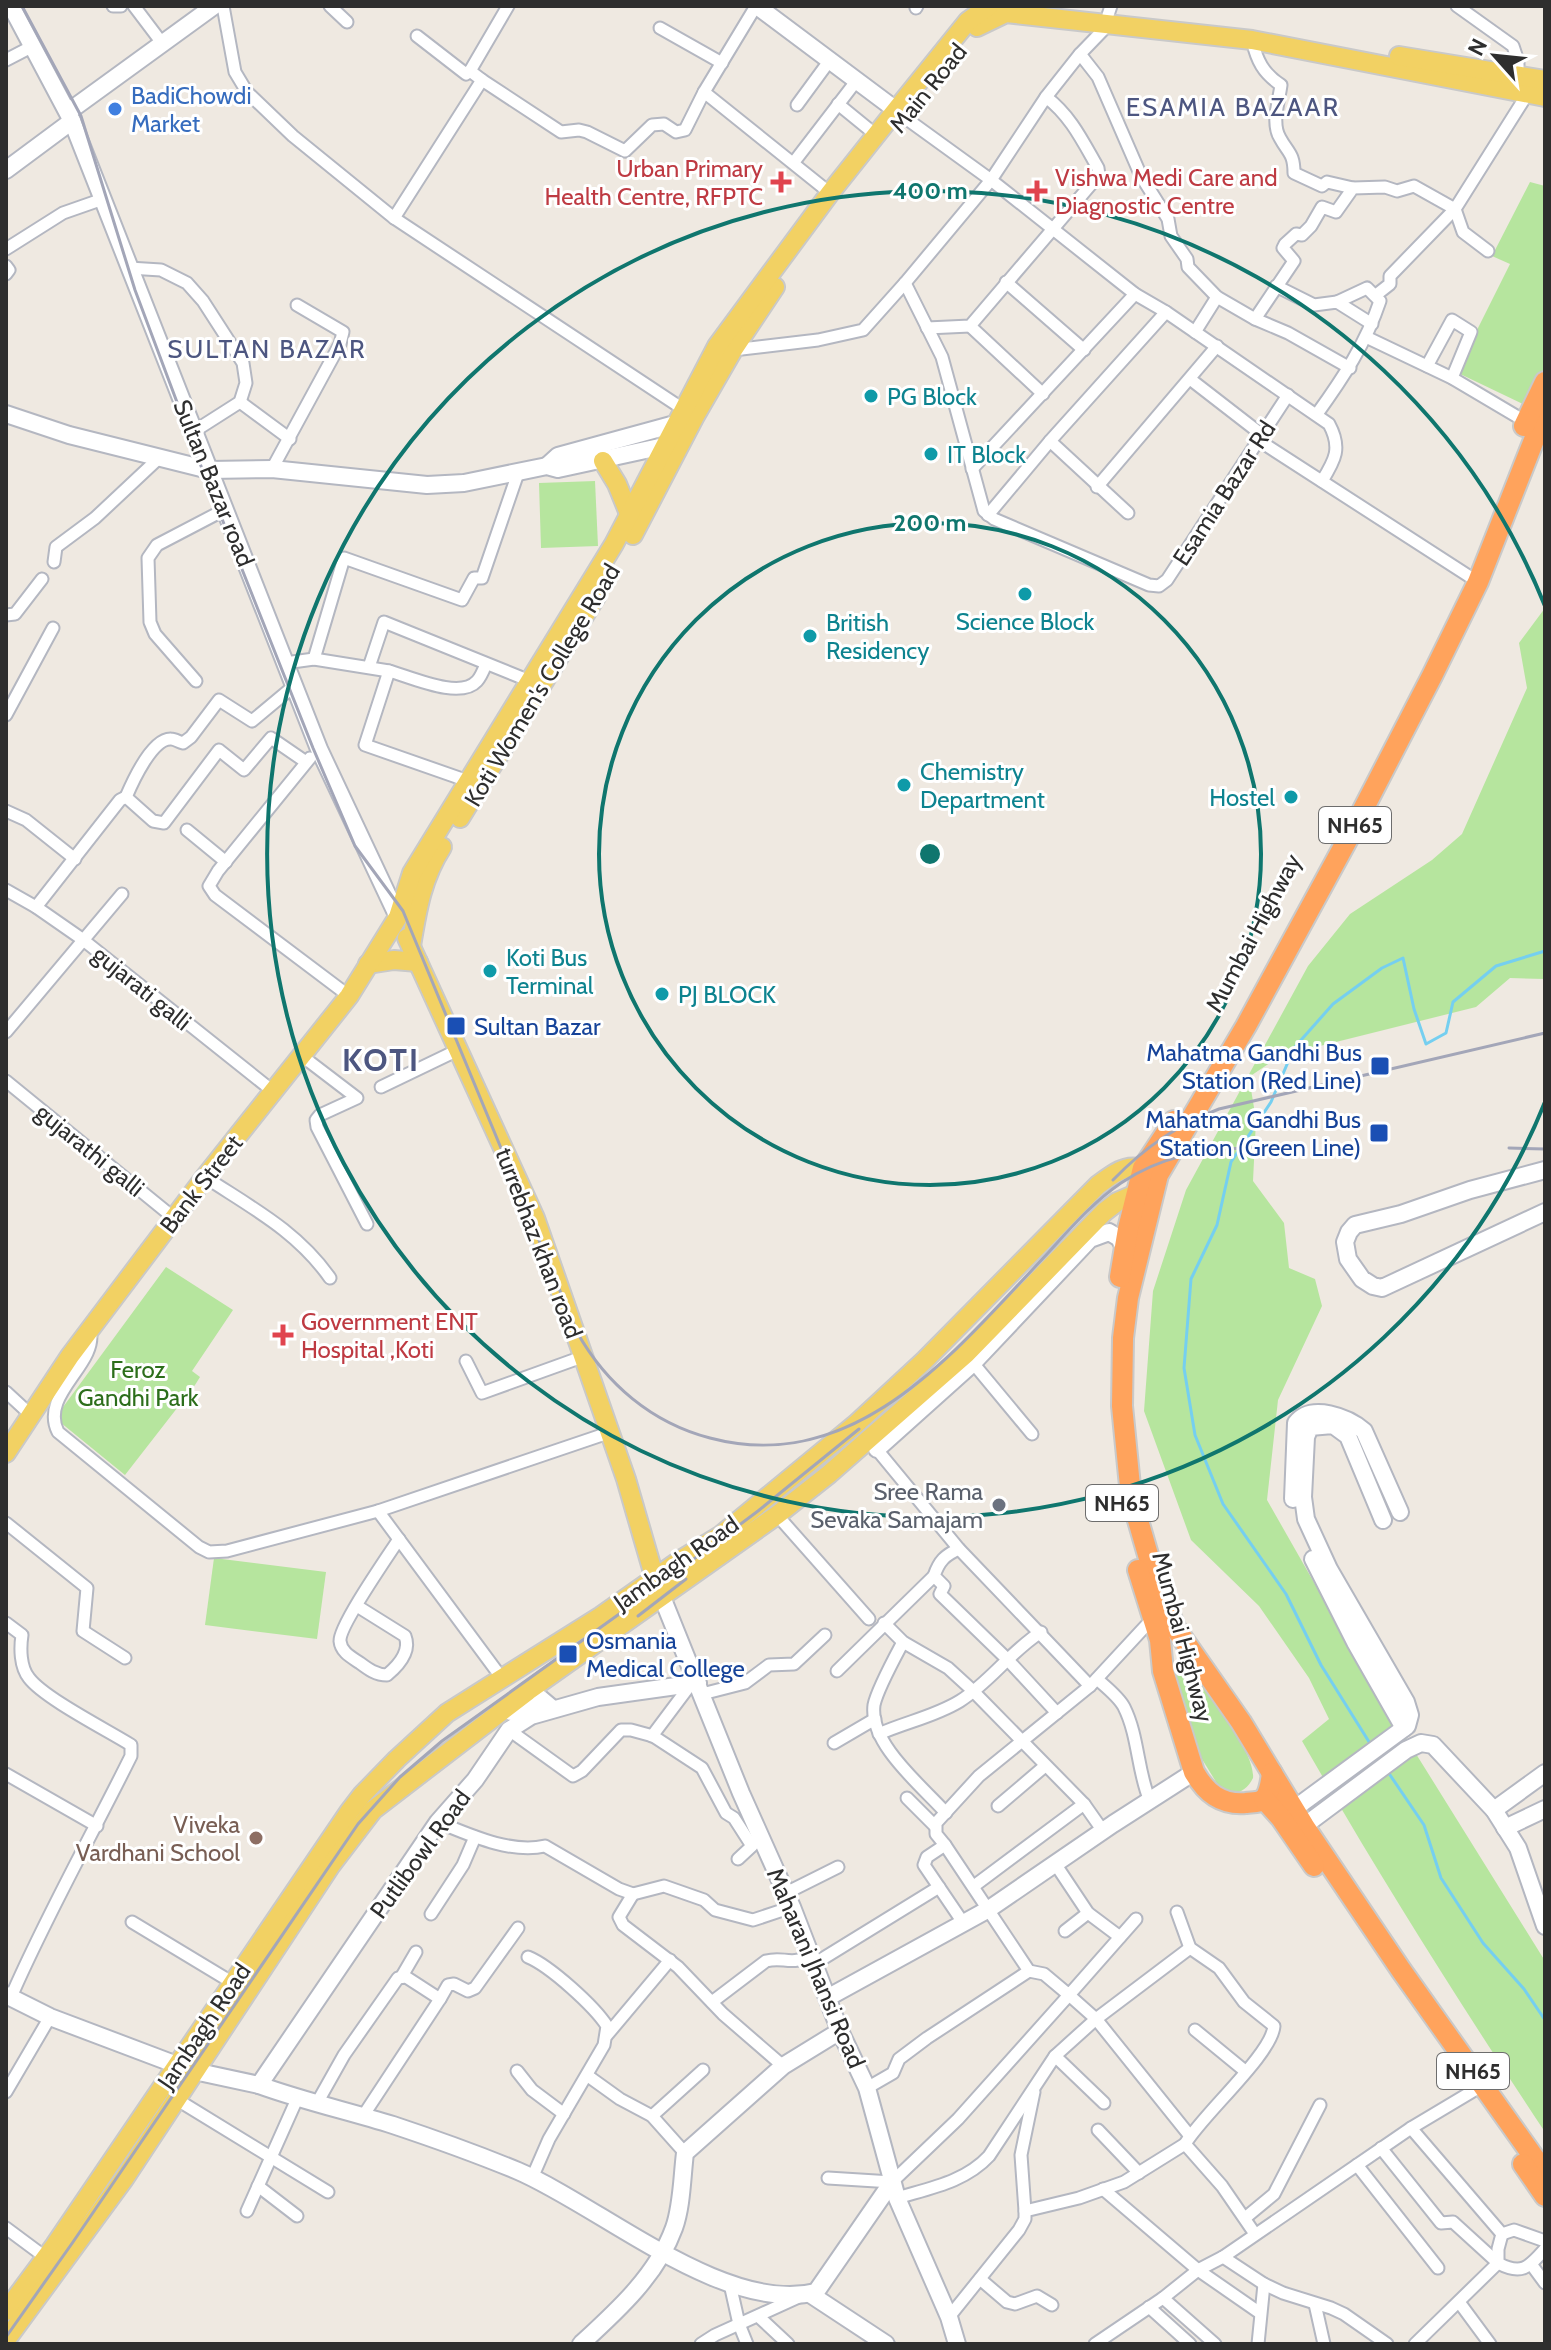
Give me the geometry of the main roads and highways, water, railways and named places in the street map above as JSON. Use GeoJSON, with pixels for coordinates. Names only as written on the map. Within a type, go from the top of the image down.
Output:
{"type":"FeatureCollection","features":[{"type":"Feature","properties":{"kind":"highway","name":"Mumbai Highway"},"geometry":{"type":"LineString","coordinates":[[1545,382],[1536,420],[1472,580],[1148,1181],[1125,1249],[1109,1356],[1109,1407],[1125,1518],[1161,1615],[1176,1629],[1241,1722],[1299,1818],[1545,2196]]}},
{"type":"Feature","properties":{"kind":"highway","name":"Mumbai Highway"},"geometry":{"type":"LineString","coordinates":[[1148,1181],[1123,1338],[1122,1406],[1131,1496],[1157,1586],[1163,1671],[1194,1772],[1203,1788],[1219,1800],[1240,1803],[1264,1799],[1281,1818],[1478,2089],[1545,2173]]}},
{"type":"Feature","properties":{"kind":"highway"},"geometry":{"type":"LineString","coordinates":[[1264,1799],[1272,1773]]}},
{"type":"Feature","properties":{"kind":"main road","name":"Main Road"},"geometry":{"type":"LineString","coordinates":[[725,348],[968,21],[989,6]]}},
{"type":"Feature","properties":{"kind":"main road","name":"Main Road"},"geometry":{"type":"LineString","coordinates":[[1044,6],[1252,40],[1536,95]]}},
{"type":"Feature","properties":{"kind":"main road","name":"Main Road"},"geometry":{"type":"LineString","coordinates":[[682,420],[725,348],[830,193],[876,135],[900,114],[976,28],[993,17],[1006,13],[1109,16],[1253,29],[1545,80]]}},
{"type":"Feature","properties":{"kind":"main road","name":"Koti Women's College Road"},"geometry":{"type":"LineString","coordinates":[[414,954],[420,892],[432,862],[567,647],[648,510],[682,420]]}},
{"type":"Feature","properties":{"kind":"main road","name":"Koti Women's College Road"},"geometry":{"type":"LineString","coordinates":[[398,917],[412,873],[671,448]]}},
{"type":"Feature","properties":{"kind":"main road"},"geometry":{"type":"LineString","coordinates":[[603,461],[617,484],[630,516]]}},
{"type":"Feature","properties":{"kind":"main road","name":"turrebhaz khan road"},"geometry":{"type":"LineString","coordinates":[[398,917],[535,1218],[626,1479],[659,1588]]}},
{"type":"Feature","properties":{"kind":"main road","name":"Bank Street"},"geometry":{"type":"LineString","coordinates":[[6,1453],[90,1329],[205,1177],[349,996],[398,917]]}},
{"type":"Feature","properties":{"kind":"main road"},"geometry":{"type":"LineString","coordinates":[[368,964],[414,954]]}},
{"type":"Feature","properties":{"kind":"main road","name":"Jambagh Road"},"geometry":{"type":"LineString","coordinates":[[659,1588],[856,1424],[925,1360],[1098,1185],[1120,1170],[1148,1181]]}},
{"type":"Feature","properties":{"kind":"main road","name":"Jambagh Road"},"geometry":{"type":"LineString","coordinates":[[6,2311],[186,2068],[233,1983],[310,1868],[370,1787],[447,1713],[533,1657],[659,1588],[777,1515],[873,1444],[966,1354],[1104,1212],[1148,1181]]}},
{"type":"Feature","properties":{"kind":"main road"},"geometry":{"type":"LineString","coordinates":[[6,2340],[124,2179],[176,2099],[186,2068],[331,1865],[378,1805],[564,1666],[659,1588]]}},
{"type":"Feature","properties":{"kind":"main road"},"geometry":{"type":"LineString","coordinates":[[533,1657],[551,1657],[564,1666]]}},
{"type":"Feature","properties":{"kind":"main road"},"geometry":{"type":"LineString","coordinates":[[370,1787],[369,1795],[378,1805]]}},
{"type":"Feature","properties":{"kind":"waterway"},"geometry":{"type":"LineString","coordinates":[[1371,1745],[1321,1665],[1286,1594],[1223,1504],[1195,1435],[1184,1368],[1191,1279],[1217,1225],[1231,1162],[1271,1102],[1294,1048],[1333,1004],[1382,968],[1403,958],[1414,1009],[1426,1044],[1446,1033],[1453,1002],[1496,966],[1545,951]]}},
{"type":"Feature","properties":{"kind":"waterway"},"geometry":{"type":"LineString","coordinates":[[1388,1772],[1424,1825],[1441,1878],[1483,1943],[1524,1989],[1545,2020]]}},
{"type":"Feature","properties":{"kind":"railway"},"geometry":{"type":"LineString","coordinates":[[22,6],[81,116],[135,290],[199,461],[355,846],[403,911],[577,1332],[602,1368],[633,1399],[650,1412],[689,1431],[710,1438],[763,1445],[812,1439],[857,1422],[900,1396],[940,1364],[1082,1216],[1121,1183],[1152,1166],[1184,1155],[1254,1148]]}},
{"type":"Feature","properties":{"kind":"railway"},"geometry":{"type":"LineString","coordinates":[[1113,1180],[1162,1138],[1219,1109],[1545,1033]]}},
{"type":"Feature","properties":{"kind":"railway"},"geometry":{"type":"LineString","coordinates":[[1509,1148],[1545,1149]]}},
{"type":"Feature","properties":{"kind":"railway"},"geometry":{"type":"LineString","coordinates":[[6,2337],[358,1824],[400,1777],[442,1741],[758,1511],[859,1429]]}},
{"type":"Feature","properties":{"kind":"railway"},"geometry":{"type":"LineString","coordinates":[[638,1616],[686,1579]]}},
{"type":"Feature","properties":{"kind":"place","name":"BadiChowdi Market"},"geometry":{"type":"Point","coordinates":[115,109]}},
{"type":"Feature","properties":{"kind":"place","name":"Urban Primary Health Centre, RFPTC"},"geometry":{"type":"Point","coordinates":[781,182]}},
{"type":"Feature","properties":{"kind":"place","name":"Vishwa Medi Care and Diagnostic Centre"},"geometry":{"type":"Point","coordinates":[1037,191]}},
{"type":"Feature","properties":{"kind":"place","name":"PG Block"},"geometry":{"type":"Point","coordinates":[871,396]}},
{"type":"Feature","properties":{"kind":"place","name":"IT Block"},"geometry":{"type":"Point","coordinates":[931,454]}},
{"type":"Feature","properties":{"kind":"place","name":"Science Block"},"geometry":{"type":"Point","coordinates":[1025,594]}},
{"type":"Feature","properties":{"kind":"place","name":"British Residency"},"geometry":{"type":"Point","coordinates":[810,636]}},
{"type":"Feature","properties":{"kind":"place","name":"Chemistry Department"},"geometry":{"type":"Point","coordinates":[904,785]}},
{"type":"Feature","properties":{"kind":"place","name":"Hostel"},"geometry":{"type":"Point","coordinates":[1291,797]}},
{"type":"Feature","properties":{"kind":"place","name":"Koti Bus Terminal"},"geometry":{"type":"Point","coordinates":[490,971]}},
{"type":"Feature","properties":{"kind":"place","name":"PJ BLOCK"},"geometry":{"type":"Point","coordinates":[662,994]}},
{"type":"Feature","properties":{"kind":"place","name":"Sultan Bazar"},"geometry":{"type":"Point","coordinates":[456,1026]}},
{"type":"Feature","properties":{"kind":"place","name":"Mahatma Gandhi Bus Station (Red Line)"},"geometry":{"type":"Point","coordinates":[1380,1066]}},
{"type":"Feature","properties":{"kind":"place","name":"Mahatma Gandhi Bus Station (Green Line)"},"geometry":{"type":"Point","coordinates":[1379,1133]}},
{"type":"Feature","properties":{"kind":"place","name":"Government ENT Hospital ,Koti"},"geometry":{"type":"Point","coordinates":[283,1335]}},
{"type":"Feature","properties":{"kind":"place","name":"Sree Rama Sevaka Samajam"},"geometry":{"type":"Point","coordinates":[999,1505]}},
{"type":"Feature","properties":{"kind":"place","name":"Osmania Medical College"},"geometry":{"type":"Point","coordinates":[568,1654]}},
{"type":"Feature","properties":{"kind":"place","name":"Viveka Vardhani School"},"geometry":{"type":"Point","coordinates":[256,1838]}},
{"type":"Feature","properties":{"kind":"district","name":"ESAMIA BAZAAR"},"geometry":{"type":"Point","coordinates":[1233,107]}},
{"type":"Feature","properties":{"kind":"district","name":"SULTAN BAZAR"},"geometry":{"type":"Point","coordinates":[267,349]}},
{"type":"Feature","properties":{"kind":"district","name":"KOTI"},"geometry":{"type":"Point","coordinates":[381,1059]}},
{"type":"Feature","properties":{"kind":"park label","name":"Feroz Gandhi Park"},"geometry":{"type":"Point","coordinates":[138,1383]}}]}
